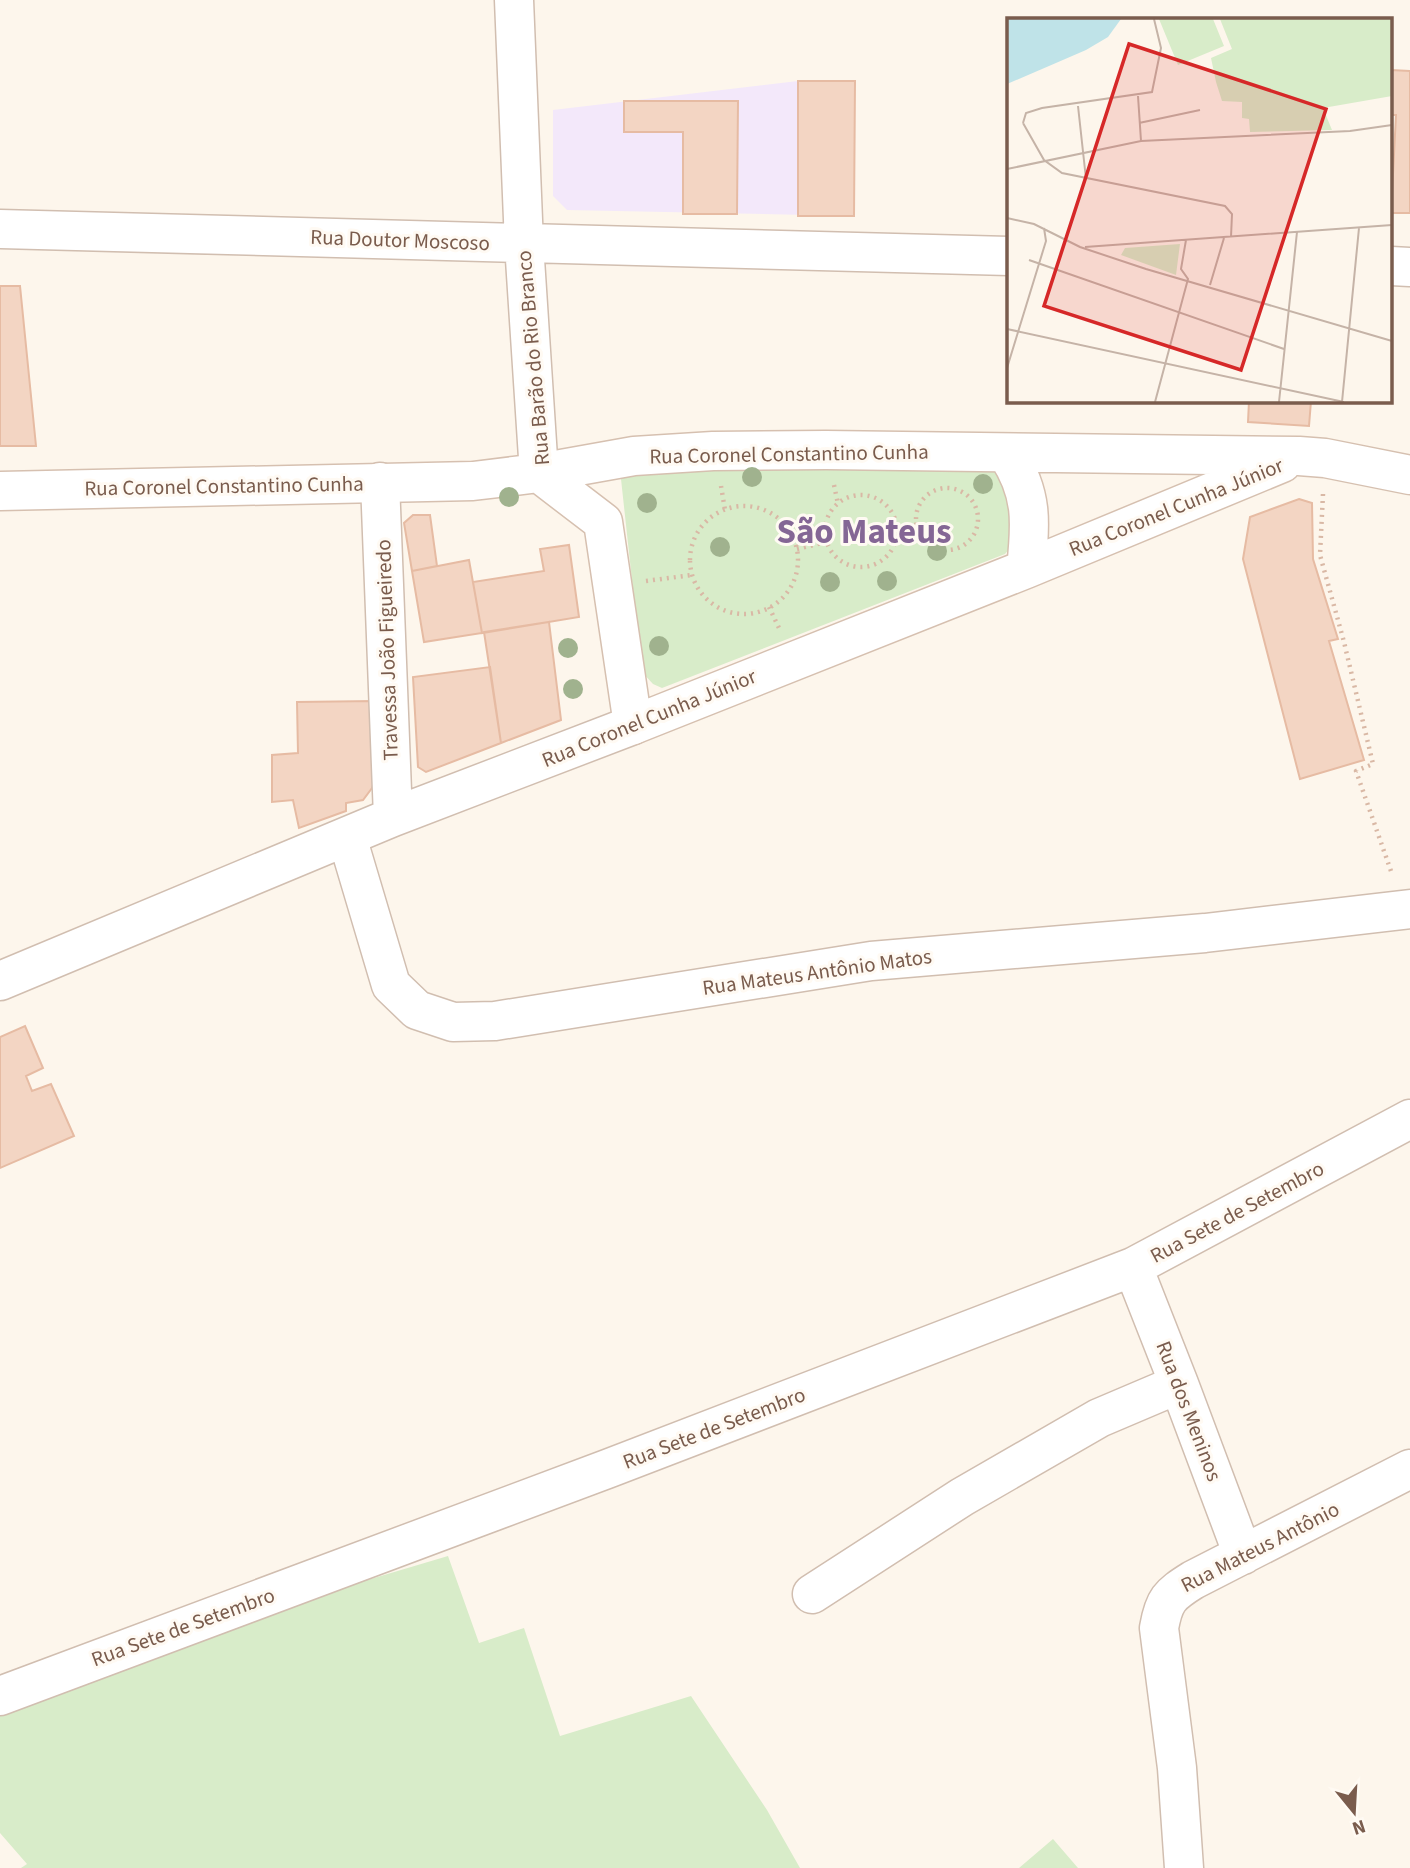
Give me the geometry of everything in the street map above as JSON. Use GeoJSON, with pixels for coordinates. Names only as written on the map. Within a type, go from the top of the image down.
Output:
{"type":"FeatureCollection","features":[{"type":"Feature","properties":{"kind":"street","name":"Rua Barão do Rio Branco"},"geometry":{"type":"LineString","coordinates":[[514,0],[523,244],[539,473],[603,522]]}},
{"type":"Feature","properties":{"kind":"street","name":"Rua Doutor Moscoso"},"geometry":{"type":"LineString","coordinates":[[0,229],[1007,256]]}},
{"type":"Feature","properties":{"kind":"street"},"geometry":{"type":"LineString","coordinates":[[1392,266],[1410,267]]}},
{"type":"Feature","properties":{"kind":"street","name":"Rua Coronel Constantino Cunha"},"geometry":{"type":"LineString","coordinates":[[0,491],[473,481],[539,473],[634,456],[713,451],[825,450],[1312,457],[1410,475]]}},
{"type":"Feature","properties":{"kind":"street"},"geometry":{"type":"LineString","coordinates":[[1007,454],[1018,470],[1030,513],[1026,569]]}},
{"type":"Feature","properties":{"kind":"street"},"geometry":{"type":"LineString","coordinates":[[634,456],[615,482],[603,522],[634,725]]}},
{"type":"Feature","properties":{"kind":"street","name":"Rua Coronel Cunha Júnior"},"geometry":{"type":"LineString","coordinates":[[0,981],[393,817],[634,725],[1312,457]]}},
{"type":"Feature","properties":{"kind":"street","name":"Travessa João Figueiredo"},"geometry":{"type":"LineString","coordinates":[[380,482],[393,817]]}},
{"type":"Feature","properties":{"kind":"street","name":"Rua Mateus Antônio Matos"},"geometry":{"type":"LineString","coordinates":[[347,838],[391,985],[417,1010],[453,1023],[495,1021],[871,961],[1408,913]]}},
{"type":"Feature","properties":{"kind":"street","name":"Rua Sete de Setembro"},"geometry":{"type":"LineString","coordinates":[[0,1696],[581,1479],[1133,1267],[1410,1119]]}},
{"type":"Feature","properties":{"kind":"street","name":"Rua dos Meninos"},"geometry":{"type":"LineString","coordinates":[[1133,1267],[1243,1555]]}},
{"type":"Feature","properties":{"kind":"street"},"geometry":{"type":"LineString","coordinates":[[812,1594],[962,1497],[1099,1418],[1179,1384]]}},
{"type":"Feature","properties":{"kind":"street","name":"Rua Mateus Antônio"},"geometry":{"type":"LineString","coordinates":[[1184,1868],[1177,1768],[1159,1628],[1163,1605],[1173,1592],[1410,1469]]}},
{"type":"Feature","properties":{"kind":"path"},"geometry":{"type":"LineString","coordinates":[[1312,457],[1320,555],[1373,764],[1356,771],[1408,913]]}},
{"type":"Feature","properties":{"kind":"path"},"geometry":{"type":"LineString","coordinates":[[946,487],[965,493],[972,500],[978,520],[970,540],[952,550],[932,547],[923,540],[916,525],[916,511],[920,502],[936,489],[946,487]]}},
{"type":"Feature","properties":{"kind":"path"},"geometry":{"type":"LineString","coordinates":[[865,495],[877,498],[894,514],[898,530],[894,549],[876,565],[851,567],[831,552],[826,542],[827,518],[842,500],[865,495]]}},
{"type":"Feature","properties":{"kind":"path"},"geometry":{"type":"LineString","coordinates":[[738,507],[771,513],[785,525],[793,539],[796,549],[796,574],[789,590],[776,603],[759,612],[741,614],[723,610],[707,601],[692,575],[691,551],[696,534],[707,520],[721,511],[738,507]]}},
{"type":"Feature","properties":{"kind":"path"},"geometry":{"type":"LineString","coordinates":[[898,530],[916,525]]}},
{"type":"Feature","properties":{"kind":"path"},"geometry":{"type":"LineString","coordinates":[[796,549],[826,542]]}},
{"type":"Feature","properties":{"kind":"path"},"geometry":{"type":"LineString","coordinates":[[614,585],[692,575]]}},
{"type":"Feature","properties":{"kind":"shaded area"},"geometry":{"type":"Polygon","coordinates":[[[798,81],[855,81],[854,216],[567,210],[553,196],[553,110],[798,81]]]}},
{"type":"Feature","properties":{"kind":"green space"},"geometry":{"type":"Polygon","coordinates":[[[990,462],[1011,477],[1012,546],[1005,554],[662,688],[653,684],[642,672],[621,479],[652,463],[990,462]]]}},
{"type":"Feature","properties":{"kind":"green space"},"geometry":{"type":"Polygon","coordinates":[[[448,1556],[479,1643],[524,1628],[560,1736],[691,1696],[767,1810],[800,1868],[21,1868],[27,1864],[0,1833],[0,1708],[206,1628],[448,1556]]]}},
{"type":"Feature","properties":{"kind":"green space"},"geometry":{"type":"Polygon","coordinates":[[[1053,1839],[1078,1868],[1019,1868],[1053,1839]]]}},
{"type":"Feature","properties":{"kind":"building"},"geometry":{"type":"Polygon","coordinates":[[[1392,70],[1410,71],[1410,213],[1392,213],[1396,115],[1392,115],[1392,70]]]}},
{"type":"Feature","properties":{"kind":"building"},"geometry":{"type":"Polygon","coordinates":[[[798,81],[855,81],[854,216],[798,216],[798,81]]]}},
{"type":"Feature","properties":{"kind":"building"},"geometry":{"type":"Polygon","coordinates":[[[624,101],[738,101],[737,214],[683,214],[683,132],[624,132],[624,101]]]}},
{"type":"Feature","properties":{"kind":"building"},"geometry":{"type":"Polygon","coordinates":[[[0,286],[20,286],[36,446],[0,446],[0,286]]]}},
{"type":"Feature","properties":{"kind":"building"},"geometry":{"type":"Polygon","coordinates":[[[1249,402],[1311,402],[1309,426],[1248,422],[1249,402]]]}},
{"type":"Feature","properties":{"kind":"building"},"geometry":{"type":"Polygon","coordinates":[[[1299,499],[1312,503],[1313,559],[1338,639],[1329,641],[1364,760],[1300,779],[1243,559],[1250,517],[1299,499]]]}},
{"type":"Feature","properties":{"kind":"building"},"geometry":{"type":"Polygon","coordinates":[[[413,515],[430,515],[437,566],[412,571],[404,523],[413,515]]]}},
{"type":"Feature","properties":{"kind":"building"},"geometry":{"type":"Polygon","coordinates":[[[569,545],[579,617],[482,633],[473,582],[544,571],[540,549],[569,545]]]}},
{"type":"Feature","properties":{"kind":"building"},"geometry":{"type":"Polygon","coordinates":[[[469,560],[482,633],[424,642],[412,571],[469,560]]]}},
{"type":"Feature","properties":{"kind":"building"},"geometry":{"type":"Polygon","coordinates":[[[549,622],[561,720],[501,743],[484,632],[549,622]]]}},
{"type":"Feature","properties":{"kind":"building"},"geometry":{"type":"Polygon","coordinates":[[[490,667],[501,743],[426,772],[418,767],[413,677],[490,667]]]}},
{"type":"Feature","properties":{"kind":"building"},"geometry":{"type":"Polygon","coordinates":[[[374,701],[376,778],[372,788],[363,800],[346,803],[346,811],[299,828],[293,800],[272,802],[272,755],[298,753],[297,702],[374,701]]]}},
{"type":"Feature","properties":{"kind":"building"},"geometry":{"type":"Polygon","coordinates":[[[25,1026],[43,1068],[26,1076],[32,1091],[51,1084],[74,1136],[0,1168],[0,1037],[25,1026]]]}},
{"type":"Feature","properties":{"kind":"district","name":"São Mateus"},"geometry":{"type":"Point","coordinates":[864,531]}}]}
